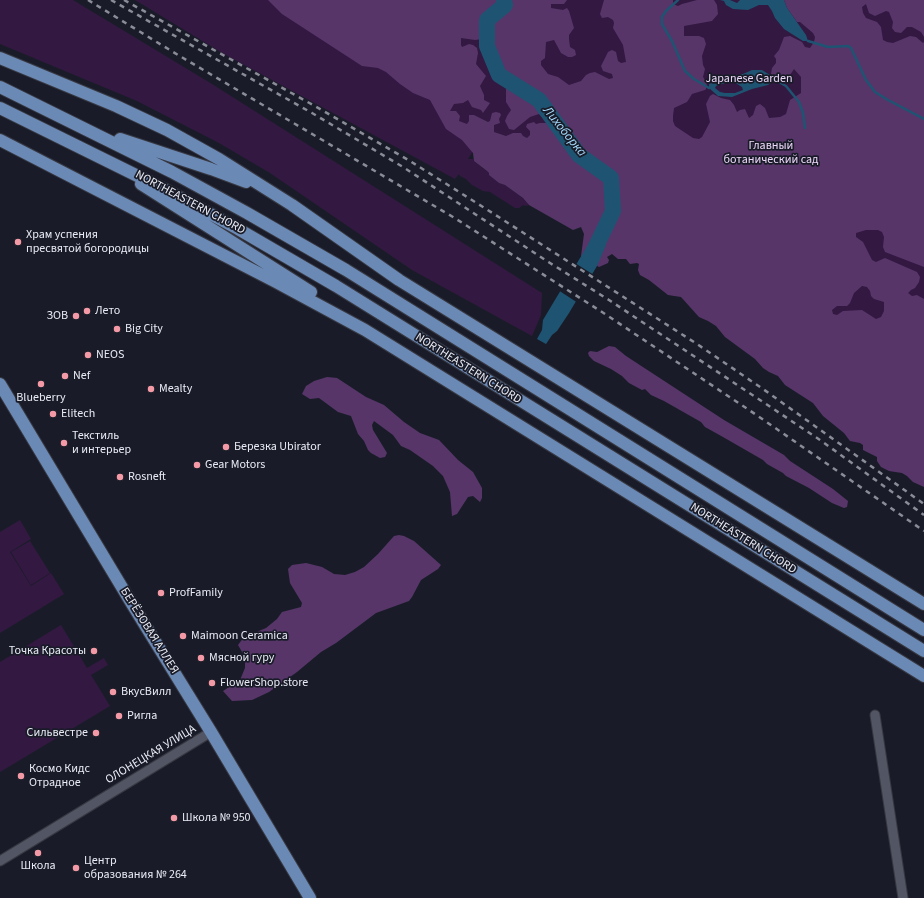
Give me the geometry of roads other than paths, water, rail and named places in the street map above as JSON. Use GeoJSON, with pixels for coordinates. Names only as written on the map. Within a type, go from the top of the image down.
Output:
{"type":"FeatureCollection","features":[{"type":"Feature","properties":{"kind":"main road"},"geometry":{"type":"LineString","coordinates":[[0,58],[116,106],[166,130],[219,159],[292,205],[399,280],[924,604]]}},
{"type":"Feature","properties":{"kind":"main road","name":"NORTHEASTERN CHORD"},"geometry":{"type":"LineString","coordinates":[[0,87],[172,172],[254,216],[346,270],[924,630]]}},
{"type":"Feature","properties":{"kind":"main road","name":"NORTHEASTERN CHORD"},"geometry":{"type":"LineString","coordinates":[[0,108],[95,154],[238,228],[336,286],[924,651]]}},
{"type":"Feature","properties":{"kind":"main road"},"geometry":{"type":"LineString","coordinates":[[82,128],[235,177],[292,205]]}},
{"type":"Feature","properties":{"kind":"main road"},"geometry":{"type":"LineString","coordinates":[[0,140],[276,282],[365,330]]}},
{"type":"Feature","properties":{"kind":"main road"},"geometry":{"type":"LineString","coordinates":[[95,154],[181,211],[286,276],[365,330],[924,676]]}},
{"type":"Feature","properties":{"kind":"main road","name":"БЕРЁЗОВАЯ АЛЛЕЯ"},"geometry":{"type":"LineString","coordinates":[[0,384],[132,604],[212,732],[310,898]]}},
{"type":"Feature","properties":{"kind":"street"},"geometry":{"type":"LineString","coordinates":[[875,715],[903,898]]}},
{"type":"Feature","properties":{"kind":"street","name":"ОЛОНЕЦКАЯ УЛИЦА"},"geometry":{"type":"LineString","coordinates":[[0,861],[212,732]]}},
{"type":"Feature","properties":{"kind":"water"},"geometry":{"type":"Polygon","coordinates":[[[720,0],[730,0],[737,3],[740,0],[784,0],[787,8],[806,35],[808,41],[803,41],[784,29],[775,18],[768,5],[759,5],[748,10],[733,9],[726,5],[724,1],[720,0]]]}},
{"type":"Feature","properties":{"kind":"water"},"geometry":{"type":"Polygon","coordinates":[[[752,70],[762,70],[770,75],[772,82],[768,85],[752,89],[732,97],[718,96],[709,88],[709,84],[752,70]],[[734,82],[725,83],[716,86],[715,88],[720,92],[735,93],[743,90],[742,87],[734,82]]]}},
{"type":"Feature","properties":{"kind":"water"},"geometry":{"type":"Polygon","coordinates":[[[592,238],[606,245],[597,266],[569,313],[546,344],[537,339],[542,330],[543,320],[592,238]]]}},
{"type":"Feature","properties":{"kind":"waterway","name":"Лихоборка"},"geometry":{"type":"LineString","coordinates":[[504,0],[505,5],[487,20],[487,46],[499,75],[539,100],[579,155],[611,178],[613,211],[589,261]]}},
{"type":"Feature","properties":{"kind":"waterway"},"geometry":{"type":"LineString","coordinates":[[678,0],[666,11],[662,17],[662,24],[672,41],[685,71],[694,79],[709,88]]}},
{"type":"Feature","properties":{"kind":"waterway"},"geometry":{"type":"LineString","coordinates":[[808,41],[828,47],[848,46],[851,48],[866,80],[875,92],[924,119]]}},
{"type":"Feature","properties":{"kind":"waterway"},"geometry":{"type":"LineString","coordinates":[[772,80],[786,86],[799,102],[803,113],[805,128]]}},
{"type":"Feature","properties":{"kind":"railway"},"geometry":{"type":"LineString","coordinates":[[88,0],[178,55],[453,217],[602,312],[755,414],[924,531]]}},
{"type":"Feature","properties":{"kind":"railway"},"geometry":{"type":"LineString","coordinates":[[111,0],[312,113],[403,167],[609,300],[820,440],[924,515]]}},
{"type":"Feature","properties":{"kind":"railway"},"geometry":{"type":"LineString","coordinates":[[124,0],[313,105],[410,161],[697,344],[763,389],[924,504]]}},
{"type":"Feature","properties":{"kind":"place","name":"Храм успения пресвятой богородицы"},"geometry":{"type":"Point","coordinates":[18,242]}},
{"type":"Feature","properties":{"kind":"place","name":"Лето"},"geometry":{"type":"Point","coordinates":[87,311]}},
{"type":"Feature","properties":{"kind":"place","name":"ЗОВ"},"geometry":{"type":"Point","coordinates":[76,316]}},
{"type":"Feature","properties":{"kind":"place","name":"Big City"},"geometry":{"type":"Point","coordinates":[117,329]}},
{"type":"Feature","properties":{"kind":"place","name":"NEOS"},"geometry":{"type":"Point","coordinates":[88,355]}},
{"type":"Feature","properties":{"kind":"place","name":"Nef"},"geometry":{"type":"Point","coordinates":[65,376]}},
{"type":"Feature","properties":{"kind":"place","name":"Blueberry"},"geometry":{"type":"Point","coordinates":[41,384]}},
{"type":"Feature","properties":{"kind":"place","name":"Mealty"},"geometry":{"type":"Point","coordinates":[151,389]}},
{"type":"Feature","properties":{"kind":"place","name":"Elitech"},"geometry":{"type":"Point","coordinates":[53,414]}},
{"type":"Feature","properties":{"kind":"place","name":"Текстиль и интерьер"},"geometry":{"type":"Point","coordinates":[64,443]}},
{"type":"Feature","properties":{"kind":"place","name":"Березка Ubirator"},"geometry":{"type":"Point","coordinates":[226,447]}},
{"type":"Feature","properties":{"kind":"place","name":"Gear Motors"},"geometry":{"type":"Point","coordinates":[197,465]}},
{"type":"Feature","properties":{"kind":"place","name":"Rosneft"},"geometry":{"type":"Point","coordinates":[120,477]}},
{"type":"Feature","properties":{"kind":"place","name":"ProfFamily"},"geometry":{"type":"Point","coordinates":[161,593]}},
{"type":"Feature","properties":{"kind":"place","name":"Maimoon Ceramica"},"geometry":{"type":"Point","coordinates":[183,636]}},
{"type":"Feature","properties":{"kind":"place","name":"Точка Красоты"},"geometry":{"type":"Point","coordinates":[94,651]}},
{"type":"Feature","properties":{"kind":"place","name":"Мясной гуру"},"geometry":{"type":"Point","coordinates":[201,658]}},
{"type":"Feature","properties":{"kind":"place","name":"FlowerShop.store"},"geometry":{"type":"Point","coordinates":[212,683]}},
{"type":"Feature","properties":{"kind":"place","name":"ВкусВилл"},"geometry":{"type":"Point","coordinates":[113,692]}},
{"type":"Feature","properties":{"kind":"place","name":"Ригла"},"geometry":{"type":"Point","coordinates":[119,716]}},
{"type":"Feature","properties":{"kind":"place","name":"Сильвестре"},"geometry":{"type":"Point","coordinates":[96,733]}},
{"type":"Feature","properties":{"kind":"place","name":"Космо Кидс Отрадное"},"geometry":{"type":"Point","coordinates":[21,776]}},
{"type":"Feature","properties":{"kind":"place","name":"Школа № 950"},"geometry":{"type":"Point","coordinates":[174,818]}},
{"type":"Feature","properties":{"kind":"place","name":"Школа"},"geometry":{"type":"Point","coordinates":[38,853]}},
{"type":"Feature","properties":{"kind":"place","name":"Центр образования № 264"},"geometry":{"type":"Point","coordinates":[76,868]}},
{"type":"Feature","properties":{"kind":"park label","name":"Japanese Garden"},"geometry":{"type":"Point","coordinates":[749,79]}},
{"type":"Feature","properties":{"kind":"park label","name":"Главный ботанический сад"},"geometry":{"type":"Point","coordinates":[771,153]}}]}
